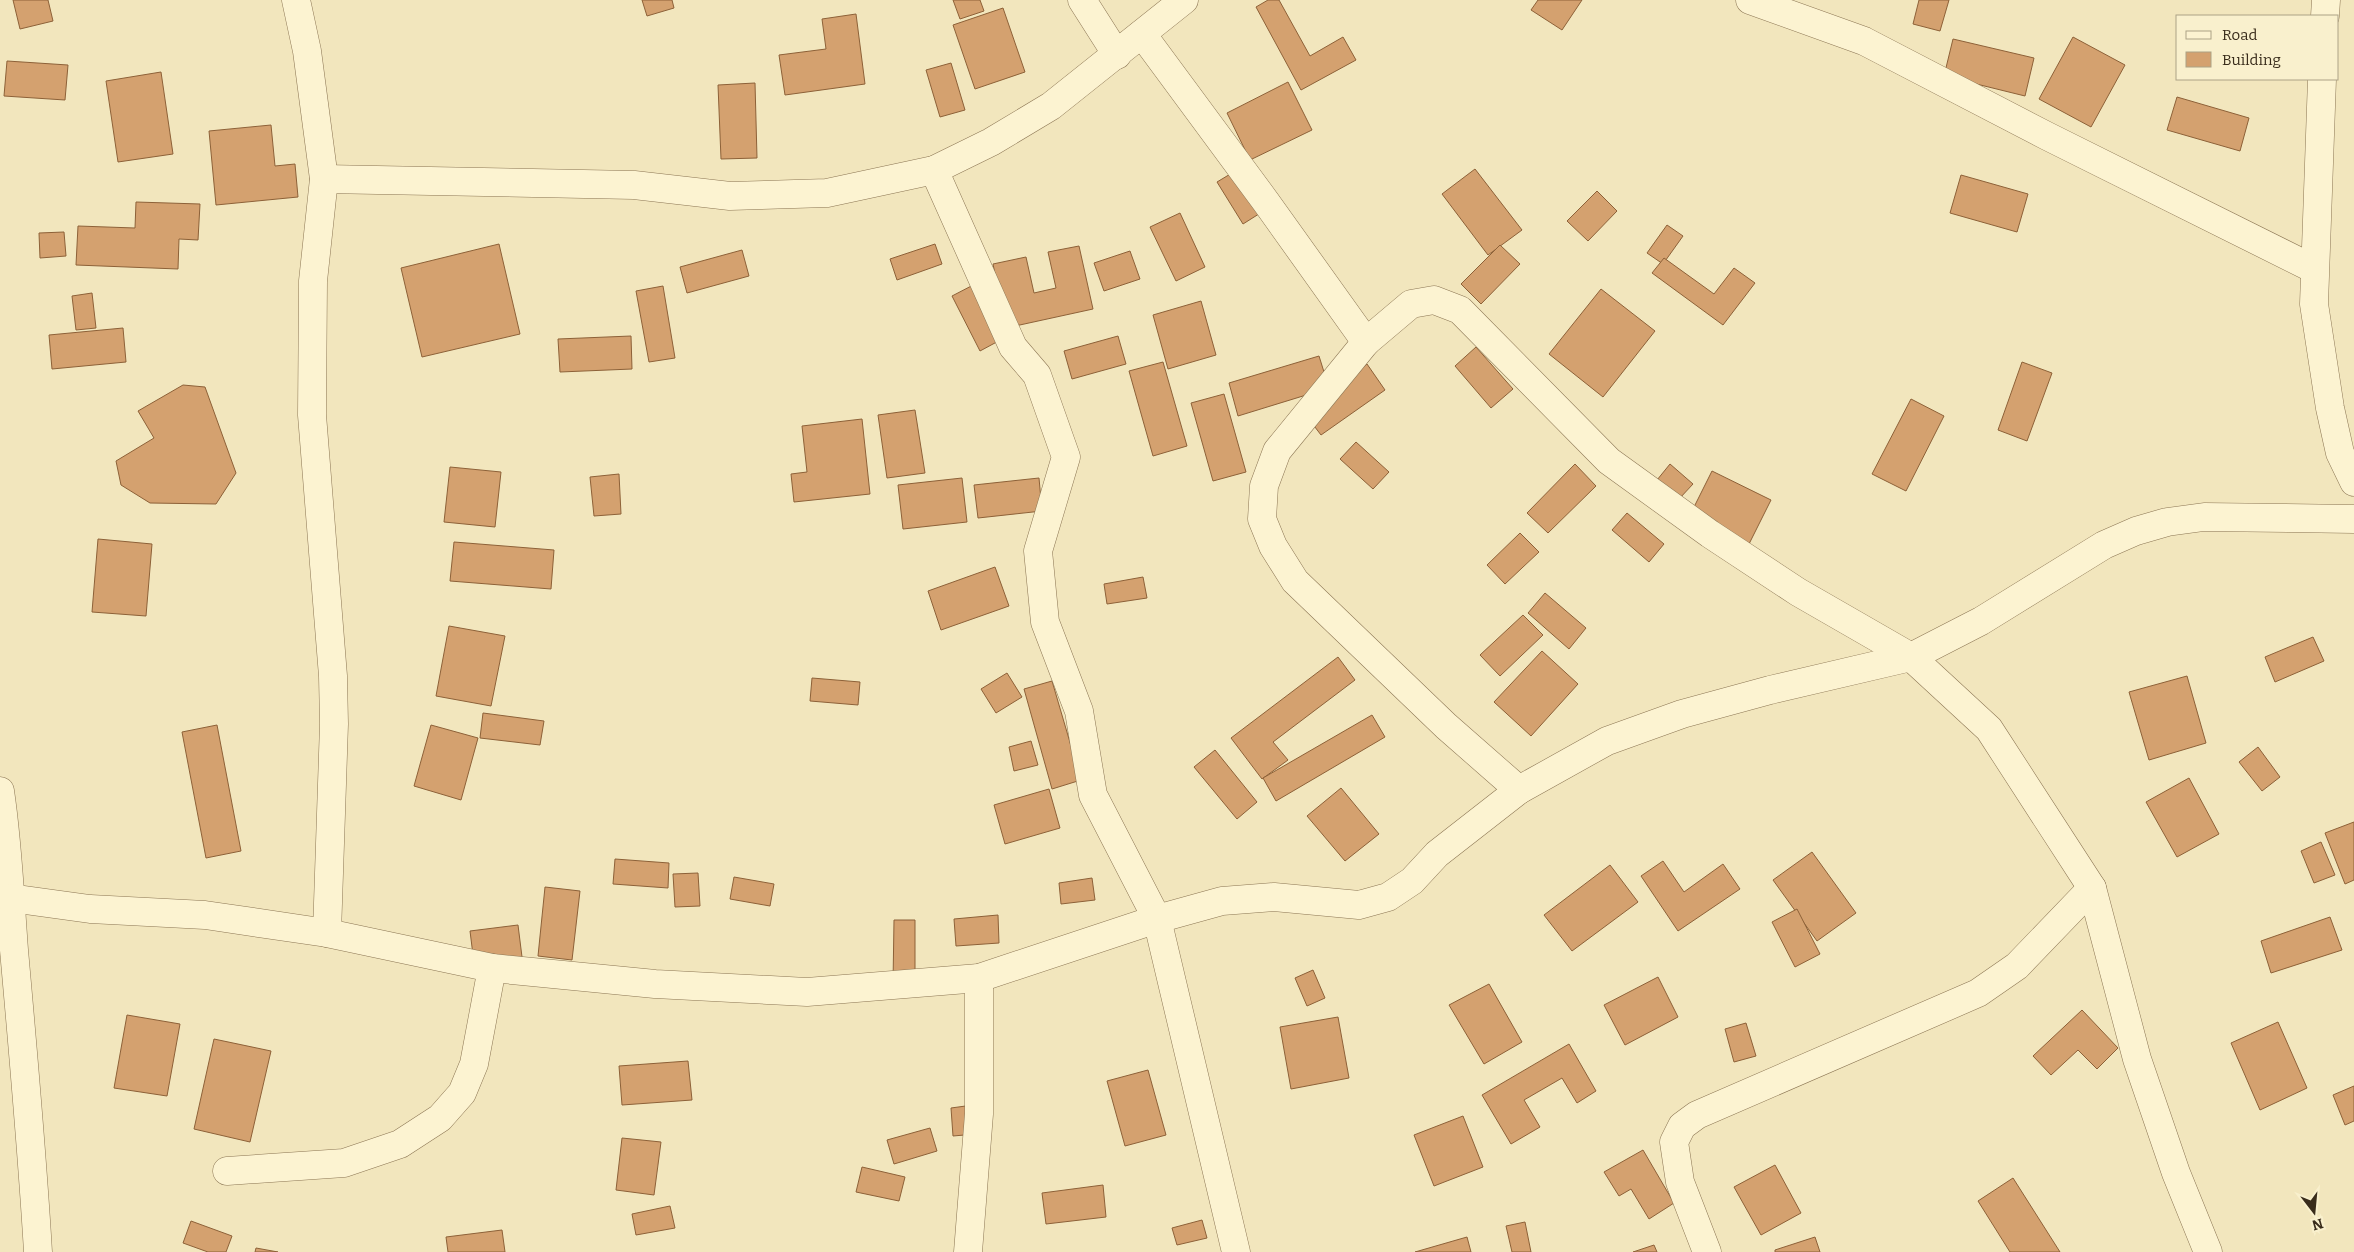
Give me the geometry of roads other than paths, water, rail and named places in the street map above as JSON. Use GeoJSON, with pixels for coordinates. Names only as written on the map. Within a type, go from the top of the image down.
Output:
{"type":"FeatureCollection","features":[{"type":"Feature","properties":{"kind":"street"},"geometry":{"type":"LineString","coordinates":[[296,0],[307,51],[324,179],[313,281],[312,415],[333,676],[334,724],[328,933]]}},
{"type":"Feature","properties":{"kind":"street"},"geometry":{"type":"LineString","coordinates":[[1082,0],[1117,55]]}},
{"type":"Feature","properties":{"kind":"street"},"geometry":{"type":"LineString","coordinates":[[324,179],[634,185],[730,196],[827,193],[934,170],[991,142],[1051,106],[1184,0]]}},
{"type":"Feature","properties":{"kind":"street"},"geometry":{"type":"LineString","coordinates":[[1750,0],[1864,41],[2047,136],[2314,269]]}},
{"type":"Feature","properties":{"kind":"street"},"geometry":{"type":"LineString","coordinates":[[2325,15],[2326,0]]}},
{"type":"Feature","properties":{"kind":"street"},"geometry":{"type":"LineString","coordinates":[[1142,34],[1366,342]]}},
{"type":"Feature","properties":{"kind":"street"},"geometry":{"type":"LineString","coordinates":[[2322,80],[2314,304],[2330,408],[2340,454],[2354,482]]}},
{"type":"Feature","properties":{"kind":"street"},"geometry":{"type":"LineString","coordinates":[[934,170],[1013,347],[1037,375],[1066,457],[1038,551],[1045,622],[1079,711],[1093,795],[1157,919],[1236,1252]]}},
{"type":"Feature","properties":{"kind":"street"},"geometry":{"type":"LineString","coordinates":[[1519,790],[1446,726],[1295,581],[1273,546],[1262,519],[1264,486],[1277,451],[1366,342],[1411,304],[1434,300],[1460,310],[1609,461],[1710,534],[1798,592],[1911,657],[1989,728],[2092,888],[2137,1059],[2176,1173],[2208,1252]]}},
{"type":"Feature","properties":{"kind":"street"},"geometry":{"type":"LineString","coordinates":[[6,887],[90,909],[205,915],[328,933],[492,968],[655,984],[807,992],[979,978],[1157,919],[1222,900],[1274,897],[1358,905],[1388,898],[1412,881],[1437,854],[1519,790],[1607,741],[1682,714],[1770,690],[1911,657],[1981,622],[2104,545],[2152,526],[2204,517],[2354,519]]}},
{"type":"Feature","properties":{"kind":"street"},"geometry":{"type":"LineString","coordinates":[[0,791],[7,841],[6,887],[32,1148],[38,1252]]}},
{"type":"Feature","properties":{"kind":"street"},"geometry":{"type":"LineString","coordinates":[[1707,1252],[1680,1182],[1674,1142],[1682,1126],[1697,1115],[1978,993],[2017,966],[2092,888]]}},
{"type":"Feature","properties":{"kind":"street"},"geometry":{"type":"LineString","coordinates":[[227,1171],[344,1163],[400,1144],[440,1118],[462,1093],[474,1064],[492,968]]}},
{"type":"Feature","properties":{"kind":"street"},"geometry":{"type":"LineString","coordinates":[[968,1252],[979,1114],[979,978]]}}]}
